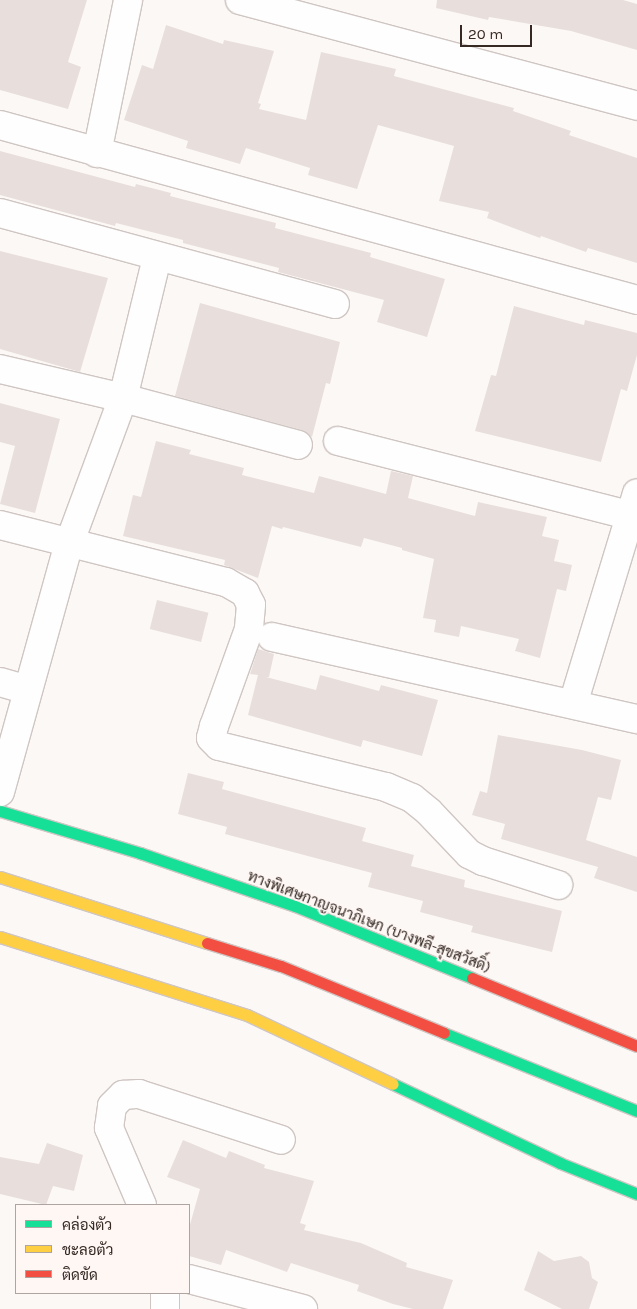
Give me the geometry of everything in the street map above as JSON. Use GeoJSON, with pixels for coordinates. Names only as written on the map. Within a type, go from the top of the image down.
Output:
{"type":"FeatureCollection","features":[{"type":"Feature","properties":{"kind":"highway","name":"ทางพิเศษกาญจนาภิเษก (บางพลี-สุขสวัสดิ์)"},"geometry":{"type":"LineString","coordinates":[[0,811],[140,853],[295,906],[637,1046]]}},
{"type":"Feature","properties":{"kind":"highway"},"geometry":{"type":"LineString","coordinates":[[0,877],[281,966],[637,1111]]}},
{"type":"Feature","properties":{"kind":"highway"},"geometry":{"type":"LineString","coordinates":[[0,938],[247,1015],[560,1163],[637,1194]]}},
{"type":"Feature","properties":{"kind":"street"},"geometry":{"type":"LineString","coordinates":[[97,153],[128,0]]}},
{"type":"Feature","properties":{"kind":"street"},"geometry":{"type":"LineString","coordinates":[[240,0],[637,106]]}},
{"type":"Feature","properties":{"kind":"street"},"geometry":{"type":"LineString","coordinates":[[0,125],[637,300]]}},
{"type":"Feature","properties":{"kind":"street"},"geometry":{"type":"LineString","coordinates":[[0,213],[334,304]]}},
{"type":"Feature","properties":{"kind":"street"},"geometry":{"type":"LineString","coordinates":[[0,792],[69,544],[123,398],[157,257]]}},
{"type":"Feature","properties":{"kind":"street"},"geometry":{"type":"LineString","coordinates":[[0,369],[123,398],[298,445]]}},
{"type":"Feature","properties":{"kind":"street"},"geometry":{"type":"LineString","coordinates":[[338,441],[634,508],[573,704]]}},
{"type":"Feature","properties":{"kind":"street"},"geometry":{"type":"LineString","coordinates":[[0,525],[69,544],[226,582],[245,593],[251,605],[249,629],[214,726],[211,738],[219,746],[386,787],[418,803],[469,854],[483,861],[558,885]]}},
{"type":"Feature","properties":{"kind":"street"},"geometry":{"type":"LineString","coordinates":[[272,637],[637,719]]}},
{"type":"Feature","properties":{"kind":"street"},"geometry":{"type":"LineString","coordinates":[[0,682],[28,690]]}},
{"type":"Feature","properties":{"kind":"street"},"geometry":{"type":"LineString","coordinates":[[142,1204],[109,1128],[112,1106],[123,1096],[139,1094],[281,1140]]}},
{"type":"Feature","properties":{"kind":"street"},"geometry":{"type":"LineString","coordinates":[[190,1279],[303,1309]]}},
{"type":"Feature","properties":{"kind":"street"},"geometry":{"type":"LineString","coordinates":[[165,1294],[165,1309]]}},
{"type":"Feature","properties":{"kind":"building"},"geometry":{"type":"Polygon","coordinates":[[[0,0],[87,0],[68,62],[81,67],[68,109],[0,90],[0,0]]]}},
{"type":"Feature","properties":{"kind":"building"},"geometry":{"type":"Polygon","coordinates":[[[437,0],[623,0],[637,4],[637,50],[571,31],[489,17],[488,20],[436,8],[437,0]]]}},
{"type":"Feature","properties":{"kind":"building"},"geometry":{"type":"Polygon","coordinates":[[[166,25],[223,44],[224,40],[274,51],[258,103],[261,104],[259,109],[306,120],[321,52],[396,69],[394,76],[514,108],[513,111],[571,131],[569,135],[637,158],[637,263],[588,248],[586,252],[541,236],[540,238],[487,218],[489,212],[439,201],[454,146],[378,125],[357,189],[308,175],[310,168],[246,148],[240,164],[186,148],[188,141],[124,120],[142,65],[153,69],[166,25]]]}},
{"type":"Feature","properties":{"kind":"building"},"geometry":{"type":"Polygon","coordinates":[[[0,151],[135,187],[136,184],[171,193],[170,196],[276,223],[275,228],[371,253],[370,257],[445,279],[427,337],[377,322],[384,300],[278,272],[279,268],[183,243],[183,240],[116,223],[115,226],[0,195],[0,151]]]}},
{"type":"Feature","properties":{"kind":"building"},"geometry":{"type":"Polygon","coordinates":[[[0,251],[108,278],[80,372],[0,349],[0,251]]]}},
{"type":"Feature","properties":{"kind":"building"},"geometry":{"type":"Polygon","coordinates":[[[200,303],[340,342],[330,384],[326,383],[312,437],[302,430],[175,396],[200,303]]]}},
{"type":"Feature","properties":{"kind":"building"},"geometry":{"type":"Polygon","coordinates":[[[514,306],[584,325],[585,320],[637,333],[637,355],[627,391],[621,389],[601,462],[475,431],[491,375],[496,376],[514,306]]]}},
{"type":"Feature","properties":{"kind":"building"},"geometry":{"type":"Polygon","coordinates":[[[0,403],[60,419],[35,513],[0,504],[15,446],[0,442],[0,403]]]}},
{"type":"Feature","properties":{"kind":"building"},"geometry":{"type":"Polygon","coordinates":[[[156,441],[191,450],[189,454],[244,468],[242,475],[314,493],[319,476],[386,494],[391,471],[413,476],[408,498],[475,516],[478,502],[547,517],[542,536],[559,540],[554,561],[572,565],[566,591],[557,589],[540,658],[515,651],[519,639],[461,626],[459,637],[434,632],[436,620],[423,618],[434,559],[402,550],[402,548],[364,538],[361,547],[283,527],[282,529],[272,526],[258,578],[224,565],[225,560],[123,536],[133,495],[141,497],[156,441]]]}},
{"type":"Feature","properties":{"kind":"building"},"geometry":{"type":"Polygon","coordinates":[[[157,600],[208,613],[201,642],[150,629],[157,600]]]}},
{"type":"Feature","properties":{"kind":"building"},"geometry":{"type":"Polygon","coordinates":[[[258,649],[274,654],[269,677],[266,677],[316,690],[320,675],[379,691],[381,685],[438,700],[422,756],[363,740],[361,747],[248,715],[258,675],[250,674],[258,649]]]}},
{"type":"Feature","properties":{"kind":"building"},"geometry":{"type":"Polygon","coordinates":[[[498,735],[582,750],[621,760],[611,800],[598,797],[586,840],[637,857],[637,892],[594,878],[598,867],[501,839],[505,824],[472,815],[480,791],[487,793],[498,735]]]}},
{"type":"Feature","properties":{"kind":"building"},"geometry":{"type":"Polygon","coordinates":[[[188,773],[224,782],[222,789],[366,828],[362,841],[414,855],[411,866],[465,880],[464,887],[562,911],[552,952],[471,932],[473,926],[420,912],[423,901],[368,887],[372,873],[225,834],[227,827],[178,814],[188,773]]]}},
{"type":"Feature","properties":{"kind":"building"},"geometry":{"type":"Polygon","coordinates":[[[183,1140],[226,1158],[229,1151],[265,1165],[264,1168],[314,1181],[300,1223],[306,1225],[304,1230],[361,1243],[407,1263],[406,1267],[453,1280],[443,1309],[413,1309],[393,1304],[357,1291],[359,1285],[291,1263],[287,1272],[226,1250],[221,1265],[190,1256],[190,1224],[200,1189],[167,1177],[183,1140]]]}},
{"type":"Feature","properties":{"kind":"building"},"geometry":{"type":"Polygon","coordinates":[[[47,1143],[83,1155],[74,1191],[53,1186],[46,1204],[0,1194],[0,1157],[39,1164],[47,1143]]]}},
{"type":"Feature","properties":{"kind":"building"},"geometry":{"type":"Polygon","coordinates":[[[538,1251],[554,1261],[581,1256],[589,1262],[592,1278],[598,1282],[589,1309],[562,1309],[524,1290],[538,1251]]]}},
{"type":"Feature","properties":{"kind":"traffic: fast"},"geometry":{"type":"LineString","coordinates":[[0,811],[140,853],[295,906],[472,978]]}},
{"type":"Feature","properties":{"kind":"traffic: fast"},"geometry":{"type":"LineString","coordinates":[[444,1033],[637,1111]]}},
{"type":"Feature","properties":{"kind":"traffic: fast"},"geometry":{"type":"LineString","coordinates":[[393,1084],[560,1163],[637,1194]]}},
{"type":"Feature","properties":{"kind":"traffic: slow"},"geometry":{"type":"LineString","coordinates":[[0,877],[207,943]]}},
{"type":"Feature","properties":{"kind":"traffic: slow"},"geometry":{"type":"LineString","coordinates":[[0,937],[247,1015],[393,1084]]}},
{"type":"Feature","properties":{"kind":"traffic: jam"},"geometry":{"type":"LineString","coordinates":[[207,943],[281,966],[444,1033]]}},
{"type":"Feature","properties":{"kind":"traffic: jam"},"geometry":{"type":"LineString","coordinates":[[472,978],[637,1046]]}}]}
